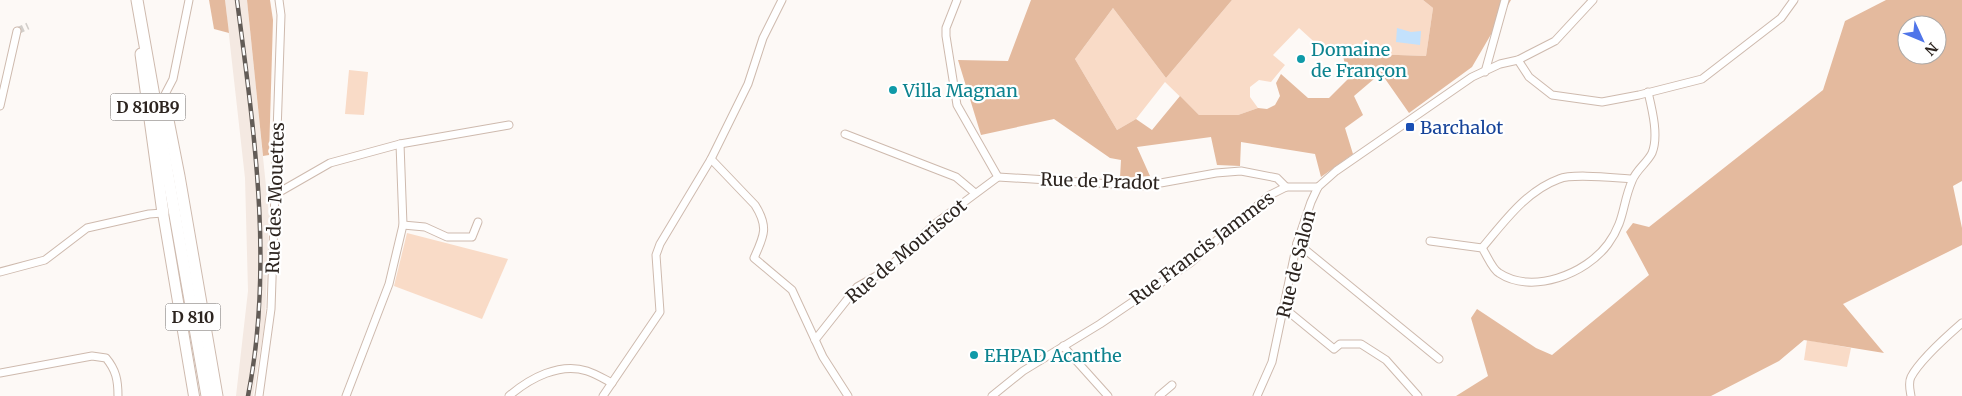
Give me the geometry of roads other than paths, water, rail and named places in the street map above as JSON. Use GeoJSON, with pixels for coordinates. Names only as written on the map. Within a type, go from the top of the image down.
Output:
{"type":"FeatureCollection","features":[{"type":"Feature","properties":{"kind":"main road","name":"D 810"},"geometry":{"type":"LineString","coordinates":[[136,0],[151,72],[207,396]]}},
{"type":"Feature","properties":{"kind":"main road","name":"D 810B9"},"geometry":{"type":"LineString","coordinates":[[136,0],[142,67],[163,213],[194,396]]}},
{"type":"Feature","properties":{"kind":"main road"},"geometry":{"type":"LineString","coordinates":[[151,72],[168,120],[217,396]]}},
{"type":"Feature","properties":{"kind":"street"},"geometry":{"type":"LineString","coordinates":[[161,102],[174,79],[189,0]]}},
{"type":"Feature","properties":{"kind":"street","name":"Rue des Mouettes"},"geometry":{"type":"LineString","coordinates":[[259,396],[271,310],[281,14],[279,0]]}},
{"type":"Feature","properties":{"kind":"street"},"geometry":{"type":"LineString","coordinates":[[603,396],[660,312],[656,254],[711,159],[748,84],[763,38],[782,0]]}},
{"type":"Feature","properties":{"kind":"street"},"geometry":{"type":"LineString","coordinates":[[957,0],[946,28],[946,36],[957,105],[998,177]]}},
{"type":"Feature","properties":{"kind":"street"},"geometry":{"type":"LineString","coordinates":[[1485,72],[1505,0]]}},
{"type":"Feature","properties":{"kind":"street","name":"Rue de Salon"},"geometry":{"type":"LineString","coordinates":[[1257,396],[1272,362],[1297,243],[1318,187],[1336,171],[1472,77],[1500,64],[1518,60],[1556,40],[1593,0]]}},
{"type":"Feature","properties":{"kind":"street"},"geometry":{"type":"LineString","coordinates":[[1518,60],[1529,77],[1552,95],[1602,102],[1702,79],[1781,18],[1794,0]]}},
{"type":"Feature","properties":{"kind":"street"},"geometry":{"type":"LineString","coordinates":[[0,106],[17,32]]}},
{"type":"Feature","properties":{"kind":"street"},"geometry":{"type":"LineString","coordinates":[[1482,248],[1497,272],[1514,281],[1535,282],[1566,276],[1585,265],[1607,245],[1623,217],[1632,180],[1652,152],[1655,122],[1648,92]]}},
{"type":"Feature","properties":{"kind":"street"},"geometry":{"type":"LineString","coordinates":[[276,194],[330,163],[400,144],[509,125]]}},
{"type":"Feature","properties":{"kind":"street"},"geometry":{"type":"LineString","coordinates":[[845,134],[906,155],[956,177],[975,193]]}},
{"type":"Feature","properties":{"kind":"street"},"geometry":{"type":"LineString","coordinates":[[346,396],[389,284],[403,225],[400,144]]}},
{"type":"Feature","properties":{"kind":"street"},"geometry":{"type":"LineString","coordinates":[[711,159],[755,205],[761,214],[765,232],[754,258],[792,290],[823,357],[848,396]]}},
{"type":"Feature","properties":{"kind":"street","name":"Rue de Pradot"},"geometry":{"type":"LineString","coordinates":[[998,177],[1144,186],[1216,173],[1241,171],[1277,178],[1286,187]]}},
{"type":"Feature","properties":{"kind":"street","name":"Rue de Mouriscot"},"geometry":{"type":"LineString","coordinates":[[815,340],[857,287],[885,271],[936,223],[998,177]]}},
{"type":"Feature","properties":{"kind":"street"},"geometry":{"type":"LineString","coordinates":[[1482,248],[1522,202],[1560,178],[1602,177],[1632,180]]}},
{"type":"Feature","properties":{"kind":"street","name":"Rue Francis Jammes"},"geometry":{"type":"LineString","coordinates":[[992,396],[1023,371],[1190,262],[1270,195],[1286,187],[1318,187]]}},
{"type":"Feature","properties":{"kind":"street"},"geometry":{"type":"LineString","coordinates":[[0,272],[45,260],[87,228],[150,214],[163,213]]}},
{"type":"Feature","properties":{"kind":"street"},"geometry":{"type":"LineString","coordinates":[[403,225],[425,226],[447,237],[472,237],[478,222]]}},
{"type":"Feature","properties":{"kind":"street"},"geometry":{"type":"LineString","coordinates":[[1430,241],[1482,248]]}},
{"type":"Feature","properties":{"kind":"street"},"geometry":{"type":"LineString","coordinates":[[1297,243],[1439,359]]}},
{"type":"Feature","properties":{"kind":"street"},"geometry":{"type":"LineString","coordinates":[[1284,308],[1334,349],[1340,344],[1361,344],[1386,360],[1418,396]]}},
{"type":"Feature","properties":{"kind":"street"},"geometry":{"type":"LineString","coordinates":[[1912,396],[1909,385],[1911,377],[1942,340],[1962,323]]}},
{"type":"Feature","properties":{"kind":"street"},"geometry":{"type":"LineString","coordinates":[[1063,346],[1108,396]]}},
{"type":"Feature","properties":{"kind":"street"},"geometry":{"type":"LineString","coordinates":[[0,373],[92,356],[106,358],[113,366],[118,378],[118,396]]}},
{"type":"Feature","properties":{"kind":"street"},"geometry":{"type":"LineString","coordinates":[[509,396],[526,383],[558,370],[576,368],[588,371],[612,383]]}},
{"type":"Feature","properties":{"kind":"street"},"geometry":{"type":"LineString","coordinates":[[1159,396],[1172,384]]}},
{"type":"Feature","properties":{"kind":"water"},"geometry":{"type":"Polygon","coordinates":[[[1397,28],[1411,32],[1421,31],[1420,45],[1396,42],[1397,28]]]}},
{"type":"Feature","properties":{"kind":"tunnel"},"geometry":{"type":"LineString","coordinates":[[17,31],[28,26]]}},
{"type":"Feature","properties":{"kind":"railway"},"geometry":{"type":"LineString","coordinates":[[237,0],[250,99],[259,198],[260,297],[256,347],[248,396]]}},
{"type":"Feature","properties":{"kind":"place","name":"Domaine de Françon"},"geometry":{"type":"Point","coordinates":[1301,59]}},
{"type":"Feature","properties":{"kind":"place","name":"Villa Magnan"},"geometry":{"type":"Point","coordinates":[893,90]}},
{"type":"Feature","properties":{"kind":"place","name":"Barchalot"},"geometry":{"type":"Point","coordinates":[1410,127]}},
{"type":"Feature","properties":{"kind":"place","name":"EHPAD Acanthe"},"geometry":{"type":"Point","coordinates":[974,355]}}]}
